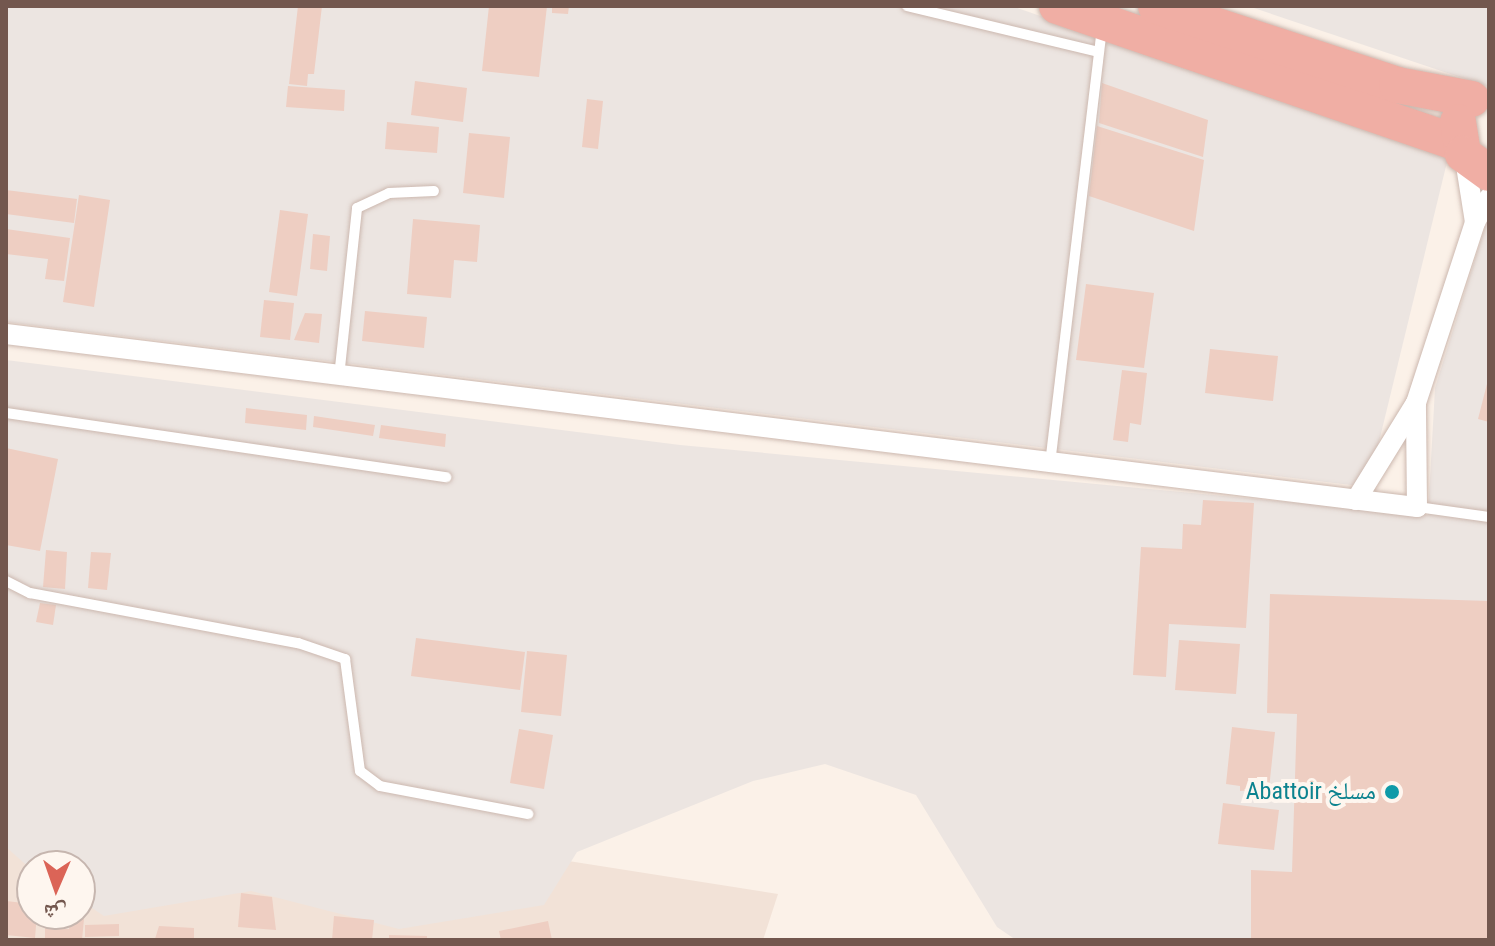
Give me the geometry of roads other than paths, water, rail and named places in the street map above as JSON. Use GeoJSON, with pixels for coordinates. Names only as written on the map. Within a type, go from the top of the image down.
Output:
{"type":"FeatureCollection","features":[{"type":"Feature","properties":{"kind":"highway"},"geometry":{"type":"LineString","coordinates":[[1057,6],[1100,37],[1470,157]]}},
{"type":"Feature","properties":{"kind":"highway"},"geometry":{"type":"LineString","coordinates":[[1156,6],[1397,85],[1480,95]]}},
{"type":"Feature","properties":{"kind":"highway"},"geometry":{"type":"LineString","coordinates":[[1470,157],[1459,119],[1480,95]]}},
{"type":"Feature","properties":{"kind":"street"},"geometry":{"type":"LineString","coordinates":[[1470,157],[1475,222]]}},
{"type":"Feature","properties":{"kind":"street"},"geometry":{"type":"LineString","coordinates":[[1356,500],[1416,403],[1475,222],[1489,198]]}},
{"type":"Feature","properties":{"kind":"street"},"geometry":{"type":"LineString","coordinates":[[6,334],[339,379],[1417,507],[1416,403]]}},
{"type":"Feature","properties":{"kind":"lane"},"geometry":{"type":"LineString","coordinates":[[907,6],[1100,37],[1050,465]]}},
{"type":"Feature","properties":{"kind":"lane"},"geometry":{"type":"LineString","coordinates":[[339,379],[357,208],[389,193],[434,191]]}},
{"type":"Feature","properties":{"kind":"lane"},"geometry":{"type":"LineString","coordinates":[[6,413],[446,477]]}},
{"type":"Feature","properties":{"kind":"lane"},"geometry":{"type":"LineString","coordinates":[[1417,507],[1489,517]]}},
{"type":"Feature","properties":{"kind":"lane"},"geometry":{"type":"LineString","coordinates":[[6,581],[30,593],[298,643],[345,659],[360,771],[380,786],[528,814]]}},
{"type":"Feature","properties":{"kind":"place","name":"Abattoir مسلخ"},"geometry":{"type":"Point","coordinates":[1392,792]}}]}
